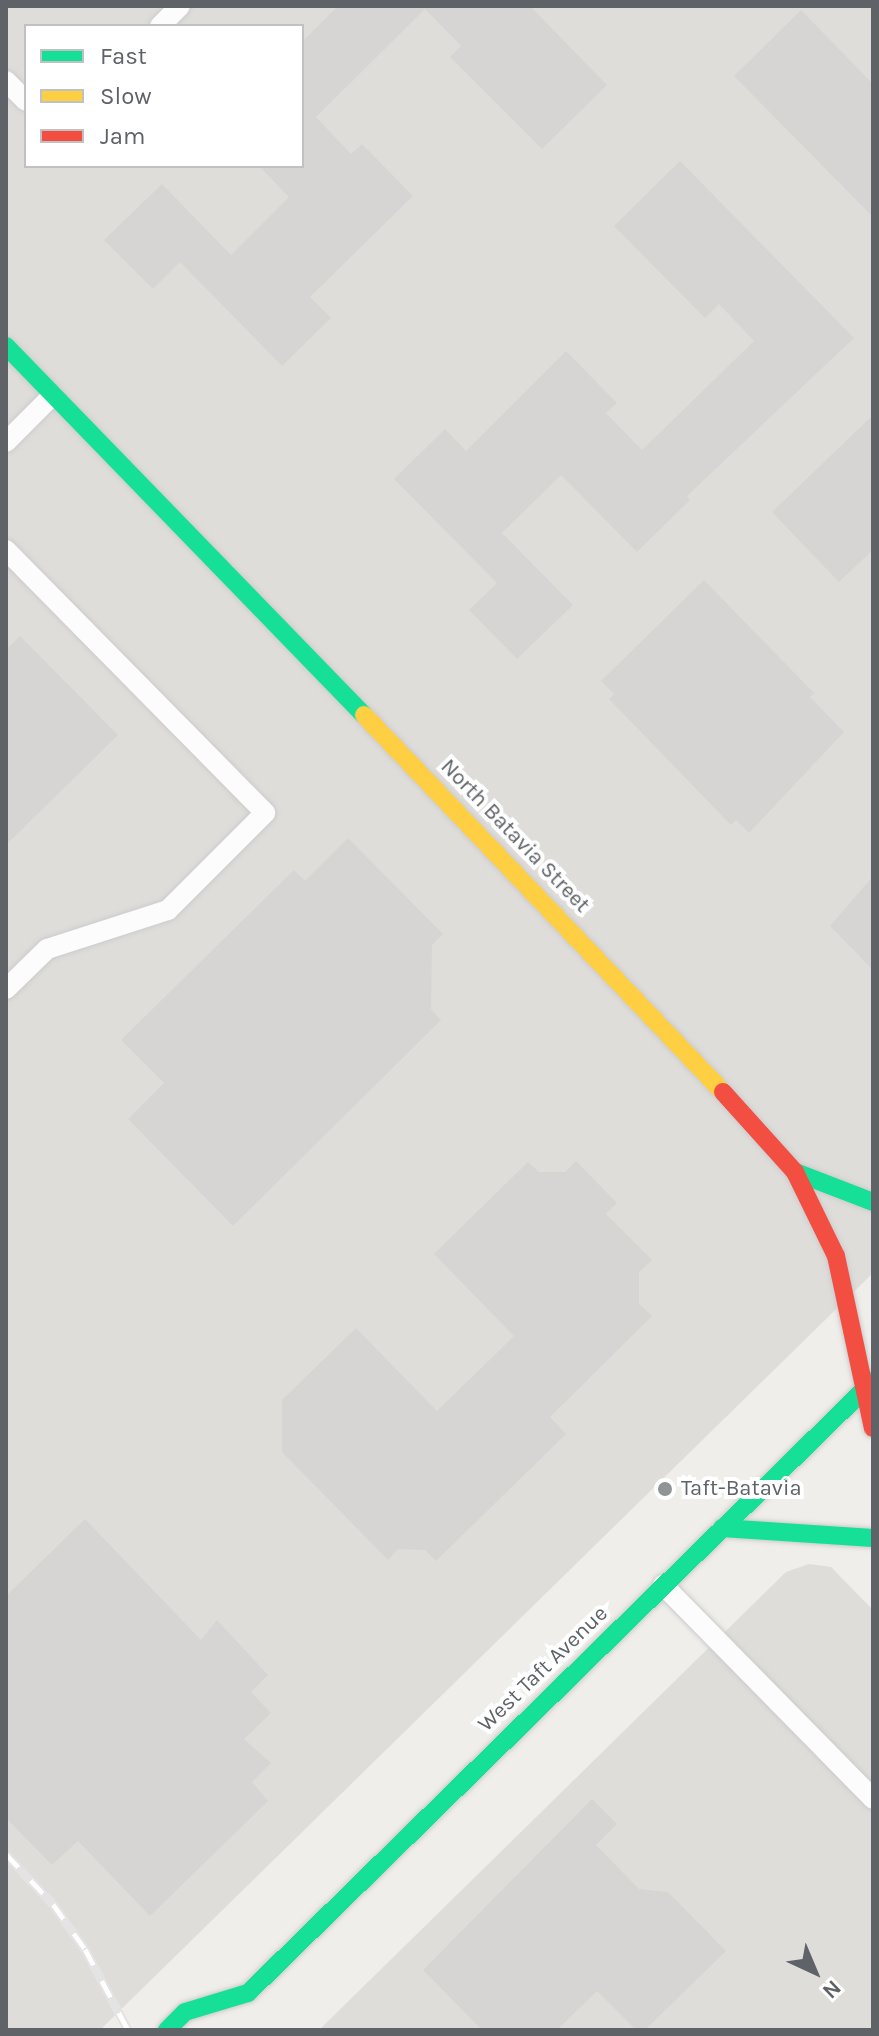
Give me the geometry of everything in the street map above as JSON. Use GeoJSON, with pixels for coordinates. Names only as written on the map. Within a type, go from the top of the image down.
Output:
{"type":"FeatureCollection","features":[{"type":"Feature","properties":{"kind":"street","name":"North Batavia Street"},"geometry":{"type":"LineString","coordinates":[[6,346],[649,1009],[795,1172],[836,1256],[868,1385],[873,1428]]}},
{"type":"Feature","properties":{"kind":"street"},"geometry":{"type":"LineString","coordinates":[[795,1172],[873,1202]]}},
{"type":"Feature","properties":{"kind":"street","name":"West Taft Avenue"},"geometry":{"type":"LineString","coordinates":[[167,2030],[185,2012],[248,1993],[868,1385]]}},
{"type":"Feature","properties":{"kind":"street"},"geometry":{"type":"LineString","coordinates":[[722,1528],[873,1538]]}},
{"type":"Feature","properties":{"kind":"street","name":"West Taft Avenue"},"geometry":{"type":"LineString","coordinates":[[240,2018],[248,1993]]}},
{"type":"Feature","properties":{"kind":"lane"},"geometry":{"type":"LineString","coordinates":[[162,24],[180,6]]}},
{"type":"Feature","properties":{"kind":"lane"},"geometry":{"type":"LineString","coordinates":[[6,81],[24,99]]}},
{"type":"Feature","properties":{"kind":"lane"},"geometry":{"type":"LineString","coordinates":[[6,442],[53,395]]}},
{"type":"Feature","properties":{"kind":"lane"},"geometry":{"type":"LineString","coordinates":[[6,550],[265,813],[168,910],[47,949],[6,989]]}},
{"type":"Feature","properties":{"kind":"lane"},"geometry":{"type":"LineString","coordinates":[[663,1585],[873,1799]]}},
{"type":"Feature","properties":{"kind":"shaded area"},"geometry":{"type":"Polygon","coordinates":[[[6,6],[873,6],[873,1273],[100,2030],[6,2030],[6,6]]]}},
{"type":"Feature","properties":{"kind":"shaded area"},"geometry":{"type":"Polygon","coordinates":[[[809,1564],[831,1567],[873,1610],[873,2030],[319,2030],[786,1572],[809,1564]]]}},
{"type":"Feature","properties":{"kind":"building"},"geometry":{"type":"Polygon","coordinates":[[[338,6],[530,6],[607,85],[542,149],[450,57],[461,46],[425,9],[316,117],[351,154],[362,144],[413,196],[310,297],[331,318],[282,366],[180,262],[153,289],[104,240],[162,184],[231,255],[289,197],[261,168],[304,168],[304,40],[338,6]]]}},
{"type":"Feature","properties":{"kind":"building"},"geometry":{"type":"Polygon","coordinates":[[[801,10],[873,84],[873,217],[734,76],[801,10]]]}},
{"type":"Feature","properties":{"kind":"building"},"geometry":{"type":"Polygon","coordinates":[[[680,161],[854,338],[687,496],[690,500],[637,552],[561,475],[502,533],[573,605],[517,659],[469,610],[497,583],[394,479],[445,429],[466,451],[566,351],[617,403],[606,413],[642,450],[754,341],[719,304],[705,318],[614,226],[680,161]]]}},
{"type":"Feature","properties":{"kind":"building"},"geometry":{"type":"Polygon","coordinates":[[[873,415],[873,550],[839,582],[772,512],[873,415]]]}},
{"type":"Feature","properties":{"kind":"building"},"geometry":{"type":"Polygon","coordinates":[[[704,580],[814,693],[810,697],[844,732],[749,833],[736,820],[731,825],[609,699],[614,694],[601,681],[704,580]]]}},
{"type":"Feature","properties":{"kind":"building"},"geometry":{"type":"Polygon","coordinates":[[[20,636],[118,735],[6,845],[6,650],[20,636]]]}},
{"type":"Feature","properties":{"kind":"building"},"geometry":{"type":"Polygon","coordinates":[[[348,838],[443,934],[432,945],[431,1009],[441,1020],[233,1226],[128,1119],[164,1083],[121,1040],[294,870],[305,881],[348,838]]]}},
{"type":"Feature","properties":{"kind":"building"},"geometry":{"type":"Polygon","coordinates":[[[873,876],[873,970],[830,926],[873,876]]]}},
{"type":"Feature","properties":{"kind":"building"},"geometry":{"type":"Polygon","coordinates":[[[576,1161],[617,1203],[606,1214],[652,1260],[639,1272],[639,1304],[652,1316],[550,1417],[566,1434],[436,1561],[425,1550],[398,1549],[388,1560],[282,1452],[282,1400],[356,1328],[437,1411],[514,1336],[434,1254],[528,1162],[539,1172],[565,1172],[576,1161]]]}},
{"type":"Feature","properties":{"kind":"building"},"geometry":{"type":"Polygon","coordinates":[[[85,1519],[201,1640],[217,1620],[268,1675],[251,1692],[271,1713],[244,1739],[271,1763],[252,1782],[268,1801],[150,1916],[78,1841],[52,1865],[6,1818],[6,1596],[85,1519]]]}},
{"type":"Feature","properties":{"kind":"building"},"geometry":{"type":"Polygon","coordinates":[[[592,1799],[617,1824],[596,1845],[639,1889],[668,1892],[726,1951],[645,2030],[636,2030],[597,1991],[557,2030],[482,2030],[423,1970],[592,1799]]]}},
{"type":"Feature","properties":{"kind":"railway"},"geometry":{"type":"LineString","coordinates":[[6,1854],[53,1904],[85,1949],[128,2030]]}},
{"type":"Feature","properties":{"kind":"traffic: fast"},"geometry":{"type":"LineString","coordinates":[[6,346],[364,715]]}},
{"type":"Feature","properties":{"kind":"traffic: fast"},"geometry":{"type":"LineString","coordinates":[[795,1172],[873,1202]]}},
{"type":"Feature","properties":{"kind":"traffic: fast"},"geometry":{"type":"LineString","coordinates":[[167,2030],[185,2012],[248,1993],[873,1381]]}},
{"type":"Feature","properties":{"kind":"traffic: fast"},"geometry":{"type":"LineString","coordinates":[[722,1528],[873,1538]]}},
{"type":"Feature","properties":{"kind":"traffic: slow"},"geometry":{"type":"LineString","coordinates":[[364,715],[723,1092]]}},
{"type":"Feature","properties":{"kind":"traffic: jam"},"geometry":{"type":"LineString","coordinates":[[723,1092],[795,1172],[836,1256],[873,1428]]}},
{"type":"Feature","properties":{"kind":"place","name":"Taft-Batavia"},"geometry":{"type":"Point","coordinates":[665,1489]}}]}
